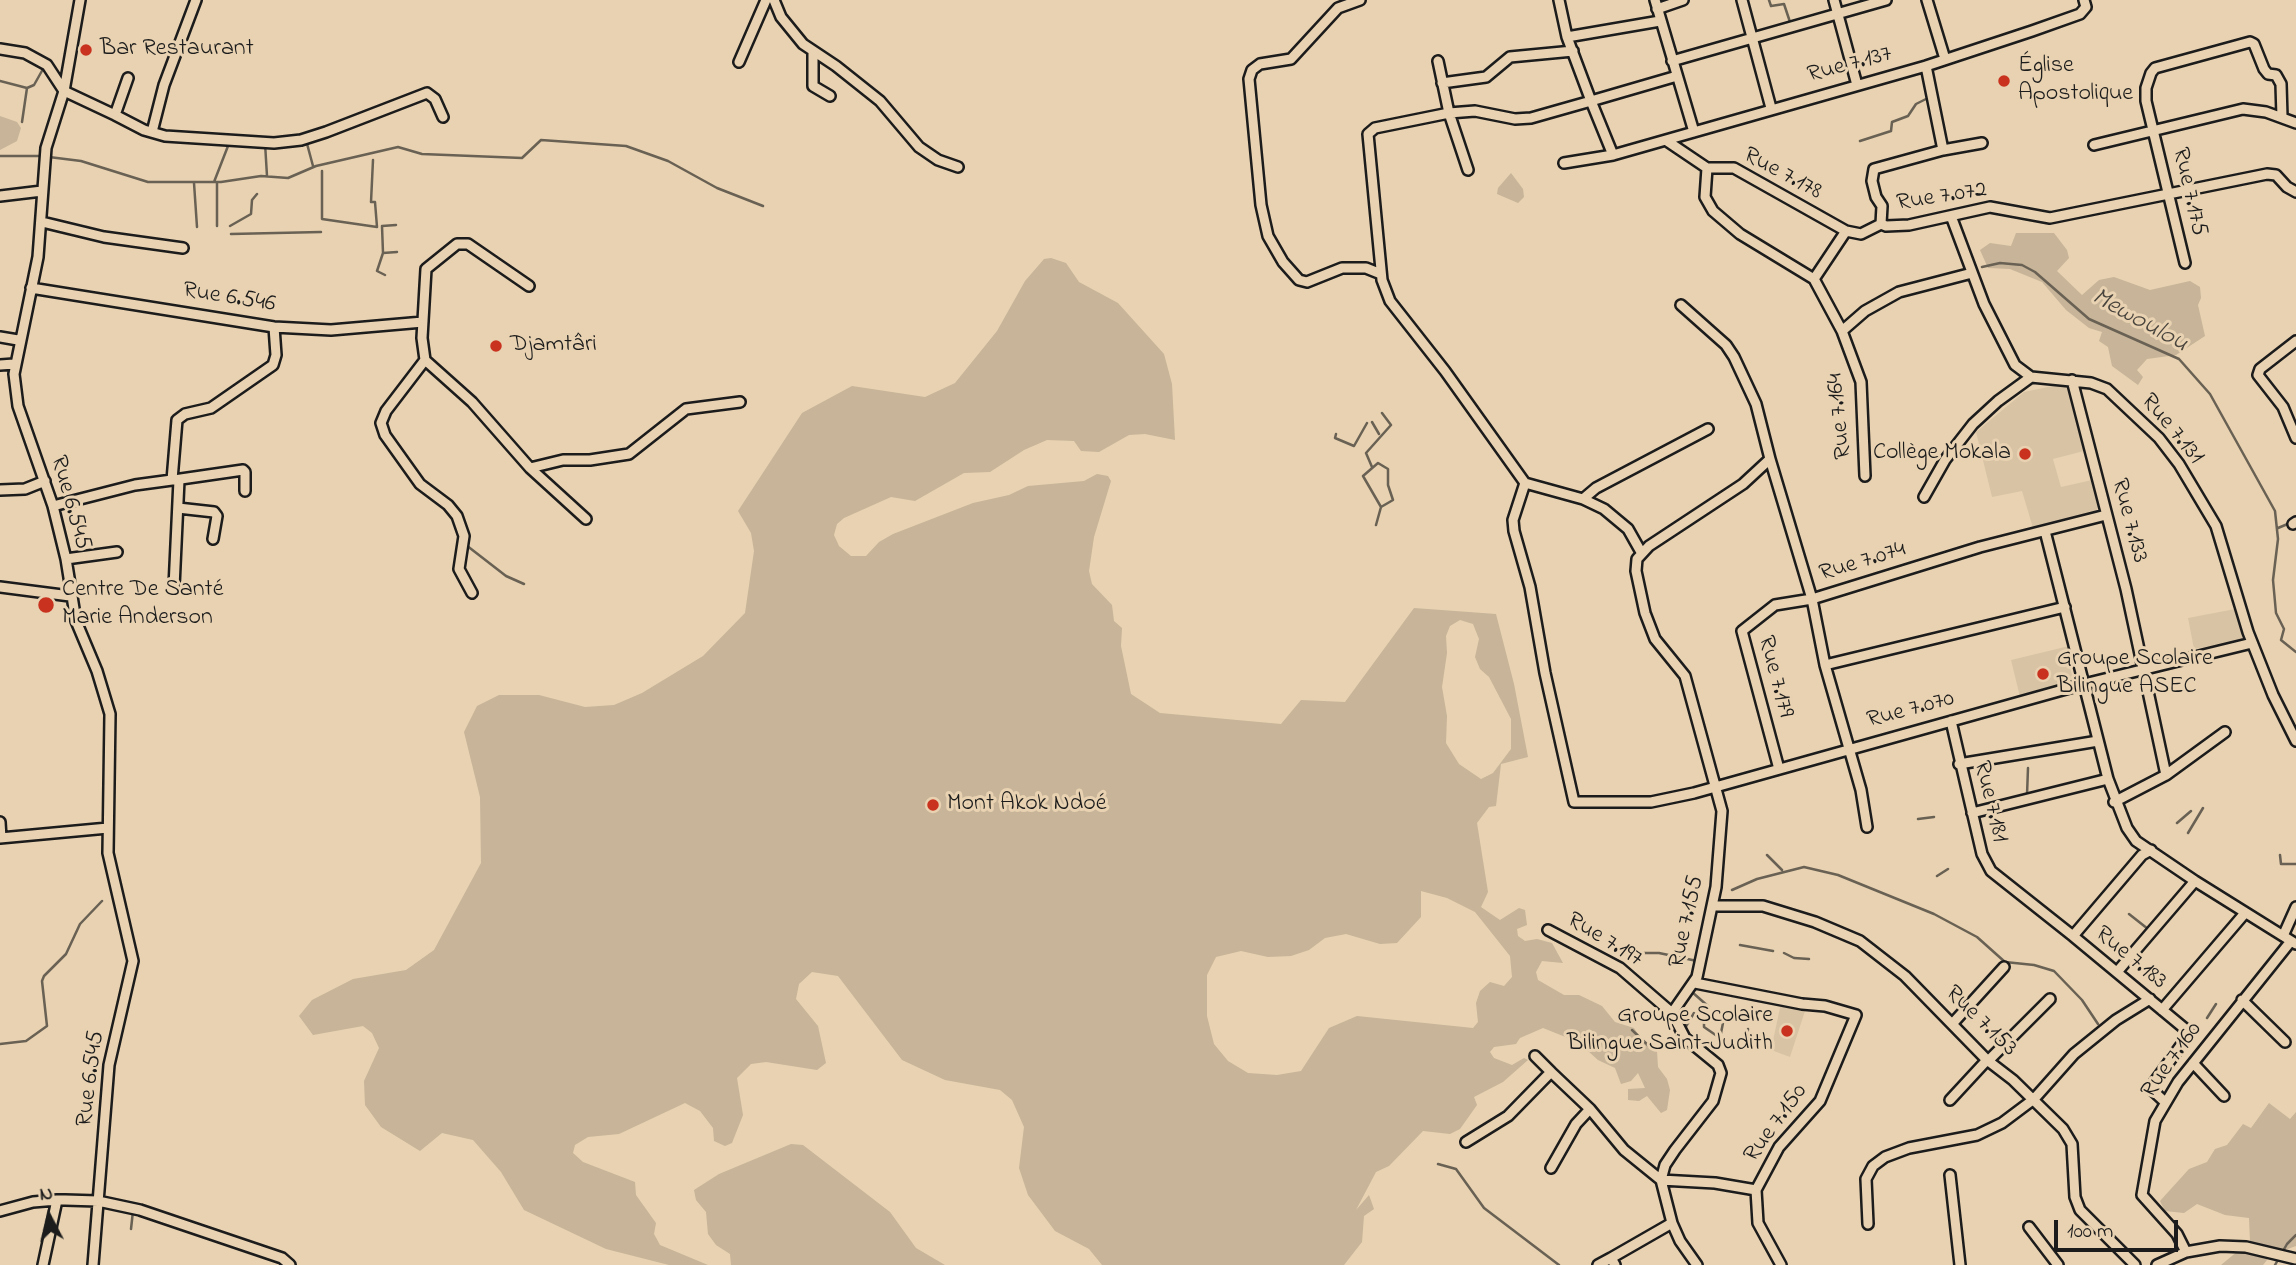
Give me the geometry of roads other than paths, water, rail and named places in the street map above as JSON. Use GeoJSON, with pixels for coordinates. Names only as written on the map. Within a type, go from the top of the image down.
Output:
{"type":"FeatureCollection","features":[{"type":"Feature","properties":{"kind":"street","name":"Rue 6.545"},"geometry":{"type":"LineString","coordinates":[[80,0],[64,91],[46,148],[42,222],[32,288],[14,364],[18,406],[53,506],[66,559],[76,621],[97,671],[110,715],[108,853],[128,929],[133,967],[109,1065],[93,1265]]}},
{"type":"Feature","properties":{"kind":"street"},"geometry":{"type":"LineString","coordinates":[[152,132],[164,85],[196,0]]}},
{"type":"Feature","properties":{"kind":"street"},"geometry":{"type":"LineString","coordinates":[[740,62],[766,0]]}},
{"type":"Feature","properties":{"kind":"street"},"geometry":{"type":"LineString","coordinates":[[774,0],[781,16],[803,44],[880,101],[919,147],[944,163],[958,167]]}},
{"type":"Feature","properties":{"kind":"street"},"geometry":{"type":"LineString","coordinates":[[1360,0],[1337,4],[1291,58],[1260,64],[1252,70],[1249,79],[1261,205],[1268,236],[1299,280],[1307,282],[1342,268],[1366,268],[1381,274]]}},
{"type":"Feature","properties":{"kind":"street"},"geometry":{"type":"LineString","coordinates":[[1559,0],[1567,37],[1612,155]]}},
{"type":"Feature","properties":{"kind":"street"},"geometry":{"type":"LineString","coordinates":[[1684,0],[1656,4],[1694,132]]}},
{"type":"Feature","properties":{"kind":"street"},"geometry":{"type":"LineString","coordinates":[[1742,0],[1771,108]]}},
{"type":"Feature","properties":{"kind":"street"},"geometry":{"type":"LineString","coordinates":[[1834,0],[1857,85]]}},
{"type":"Feature","properties":{"kind":"street"},"geometry":{"type":"LineString","coordinates":[[1672,61],[1886,0]]}},
{"type":"Feature","properties":{"kind":"street"},"geometry":{"type":"LineString","coordinates":[[1927,0],[1945,59]]}},
{"type":"Feature","properties":{"kind":"street","name":"Rue 7.137"},"geometry":{"type":"LineString","coordinates":[[1564,163],[1612,155],[1667,141],[1771,108],[1926,66],[2080,14],[2086,7],[2084,0]]}},
{"type":"Feature","properties":{"kind":"street"},"geometry":{"type":"LineString","coordinates":[[1567,37],[1660,22]]}},
{"type":"Feature","properties":{"kind":"street","name":"Rue 7.175"},"geometry":{"type":"LineString","coordinates":[[2185,263],[2145,94],[2155,68],[2250,42],[2254,44],[2264,69],[2268,74],[2276,75],[2281,84],[2282,117]]}},
{"type":"Feature","properties":{"kind":"street"},"geometry":{"type":"LineString","coordinates":[[0,49],[25,54],[47,65],[64,91],[152,132],[237,142],[287,142],[378,115],[427,93],[435,99],[443,117]]}},
{"type":"Feature","properties":{"kind":"street"},"geometry":{"type":"LineString","coordinates":[[813,51],[813,86],[830,96]]}},
{"type":"Feature","properties":{"kind":"street"},"geometry":{"type":"LineString","coordinates":[[1442,83],[1486,77],[1510,57],[1573,51]]}},
{"type":"Feature","properties":{"kind":"street"},"geometry":{"type":"LineString","coordinates":[[1438,61],[1449,113],[1468,170]]}},
{"type":"Feature","properties":{"kind":"street","name":"Rue 7.072"},"geometry":{"type":"LineString","coordinates":[[1926,66],[1943,150],[1874,169],[1872,181],[1876,197],[1882,206],[1881,223],[1909,225],[1999,207],[2050,218],[2167,192],[2267,174],[2276,175],[2296,192]]}},
{"type":"Feature","properties":{"kind":"street"},"geometry":{"type":"LineString","coordinates":[[1677,76],[1531,118],[1515,119],[1475,111],[1449,113],[1375,128],[1368,134],[1381,274],[1390,301],[1446,371],[1525,483],[1584,499],[1618,519],[1628,529],[1641,552],[1710,502],[1743,484],[1770,459]]}},
{"type":"Feature","properties":{"kind":"street"},"geometry":{"type":"LineString","coordinates":[[115,115],[128,78]]}},
{"type":"Feature","properties":{"kind":"street"},"geometry":{"type":"LineString","coordinates":[[2094,145],[2243,109],[2282,117],[2296,123]]}},
{"type":"Feature","properties":{"kind":"street","name":"Rue 7.178"},"geometry":{"type":"LineString","coordinates":[[1667,141],[1707,168],[1734,168],[1846,231]]}},
{"type":"Feature","properties":{"kind":"street"},"geometry":{"type":"LineString","coordinates":[[1943,150],[1982,143]]}},
{"type":"Feature","properties":{"kind":"street"},"geometry":{"type":"LineString","coordinates":[[1707,168],[1706,197],[1713,211],[1740,234],[1814,279],[1846,231],[1861,234],[1881,223]]}},
{"type":"Feature","properties":{"kind":"street"},"geometry":{"type":"LineString","coordinates":[[0,196],[42,191]]}},
{"type":"Feature","properties":{"kind":"street"},"geometry":{"type":"LineString","coordinates":[[1924,498],[1945,460],[1973,424],[2031,377],[2015,365],[2005,350],[1951,216]]}},
{"type":"Feature","properties":{"kind":"street"},"geometry":{"type":"LineString","coordinates":[[42,222],[104,237],[183,248]]}},
{"type":"Feature","properties":{"kind":"street"},"geometry":{"type":"LineString","coordinates":[[472,593],[459,569],[464,536],[457,516],[448,505],[420,484],[385,435],[381,424],[386,411],[425,360],[422,322],[426,270],[461,243],[529,286]]}},
{"type":"Feature","properties":{"kind":"street"},"geometry":{"type":"LineString","coordinates":[[1842,331],[1865,311],[1899,292],[1972,273]]}},
{"type":"Feature","properties":{"kind":"street","name":"Rue 7.164"},"geometry":{"type":"LineString","coordinates":[[1814,279],[1842,331],[1861,382],[1865,476]]}},
{"type":"Feature","properties":{"kind":"street","name":"Rue 6.546"},"geometry":{"type":"LineString","coordinates":[[32,288],[274,327],[331,330],[422,322]]}},
{"type":"Feature","properties":{"kind":"street"},"geometry":{"type":"LineString","coordinates":[[1681,305],[1726,345],[1756,404],[1812,599]]}},
{"type":"Feature","properties":{"kind":"street"},"geometry":{"type":"LineString","coordinates":[[174,587],[178,508],[177,420],[185,414],[211,408],[273,365],[276,355],[274,327]]}},
{"type":"Feature","properties":{"kind":"street"},"geometry":{"type":"LineString","coordinates":[[0,337],[18,340]]}},
{"type":"Feature","properties":{"kind":"street"},"geometry":{"type":"LineString","coordinates":[[2296,341],[2258,372],[2259,378],[2287,414],[2296,438]]}},
{"type":"Feature","properties":{"kind":"street"},"geometry":{"type":"LineString","coordinates":[[425,360],[481,411],[530,468],[586,519]]}},
{"type":"Feature","properties":{"kind":"street"},"geometry":{"type":"LineString","coordinates":[[0,365],[14,364]]}},
{"type":"Feature","properties":{"kind":"street","name":"Rue 7.131"},"geometry":{"type":"LineString","coordinates":[[2031,377],[2091,383],[2118,397],[2159,438],[2179,464],[2216,526],[2252,643],[2296,741]]}},
{"type":"Feature","properties":{"kind":"street","name":"Rue 7.133"},"geometry":{"type":"LineString","coordinates":[[2072,380],[2144,671],[2166,775]]}},
{"type":"Feature","properties":{"kind":"street"},"geometry":{"type":"LineString","coordinates":[[530,468],[563,460],[590,460],[629,454],[648,442],[686,409],[740,402]]}},
{"type":"Feature","properties":{"kind":"street"},"geometry":{"type":"LineString","coordinates":[[1584,499],[1596,488],[1708,429]]}},
{"type":"Feature","properties":{"kind":"street"},"geometry":{"type":"LineString","coordinates":[[53,506],[135,485],[243,470],[245,491]]}},
{"type":"Feature","properties":{"kind":"street"},"geometry":{"type":"LineString","coordinates":[[0,490],[25,489],[45,481]]}},
{"type":"Feature","properties":{"kind":"street","name":"Rue 7.070"},"geometry":{"type":"LineString","coordinates":[[1525,483],[1513,520],[1517,546],[1530,587],[1559,740],[1574,802],[1578,803],[1651,802],[1716,788],[1847,748],[2084,684],[2252,643]]}},
{"type":"Feature","properties":{"kind":"street"},"geometry":{"type":"LineString","coordinates":[[178,508],[214,512],[217,516],[213,539]]}},
{"type":"Feature","properties":{"kind":"street","name":"Rue 7.074"},"geometry":{"type":"LineString","coordinates":[[1867,827],[1861,790],[1825,665],[1812,599],[2106,515]]}},
{"type":"Feature","properties":{"kind":"street"},"geometry":{"type":"LineString","coordinates":[[2045,531],[2114,802],[2132,834],[2195,881],[2290,940]]}},
{"type":"Feature","properties":{"kind":"street"},"geometry":{"type":"LineString","coordinates":[[66,559],[117,552]]}},
{"type":"Feature","properties":{"kind":"street","name":"Rue 7.155"},"geometry":{"type":"LineString","coordinates":[[1641,552],[1636,570],[1645,613],[1655,639],[1685,676],[1716,788],[1723,826],[1713,906],[1695,983],[1672,1013]]}},
{"type":"Feature","properties":{"kind":"street"},"geometry":{"type":"LineString","coordinates":[[0,587],[71,596]]}},
{"type":"Feature","properties":{"kind":"street","name":"Rue 7.179"},"geometry":{"type":"LineString","coordinates":[[1779,769],[1742,631],[1775,605],[1812,599]]}},
{"type":"Feature","properties":{"kind":"street"},"geometry":{"type":"LineString","coordinates":[[1825,665],[2064,607]]}},
{"type":"Feature","properties":{"kind":"street","name":"Rue 7.181"},"geometry":{"type":"LineString","coordinates":[[1951,721],[1982,854],[1991,871],[2073,936]]}},
{"type":"Feature","properties":{"kind":"street"},"geometry":{"type":"LineString","coordinates":[[2114,802],[2166,775],[2225,732]]}},
{"type":"Feature","properties":{"kind":"street"},"geometry":{"type":"LineString","coordinates":[[1959,764],[2098,740]]}},
{"type":"Feature","properties":{"kind":"street"},"geometry":{"type":"LineString","coordinates":[[1972,813],[2108,779]]}},
{"type":"Feature","properties":{"kind":"street"},"geometry":{"type":"LineString","coordinates":[[0,822],[1,838],[108,828]]}},
{"type":"Feature","properties":{"kind":"street","name":"Rue 7.183"},"geometry":{"type":"LineString","coordinates":[[2151,850],[2142,855],[2073,936],[2189,1031],[2189,1036],[2151,1088],[2165,1102]]}},
{"type":"Feature","properties":{"kind":"street"},"geometry":{"type":"LineString","coordinates":[[2117,972],[2195,881]]}},
{"type":"Feature","properties":{"kind":"street","name":"Rue 7.153"},"geometry":{"type":"LineString","coordinates":[[1713,906],[1763,906],[1841,932],[1860,942],[1905,976],[1988,1060],[2034,1099],[2063,1129],[2072,1144],[2075,1198],[2080,1210],[2135,1265]]}},
{"type":"Feature","properties":{"kind":"street","name":"Rue 7.160"},"geometry":{"type":"LineString","coordinates":[[2186,1252],[2177,1234],[2142,1195],[2155,1121],[2193,1063],[2290,940],[2296,907]]}},
{"type":"Feature","properties":{"kind":"street"},"geometry":{"type":"LineString","coordinates":[[2162,1010],[2245,913]]}},
{"type":"Feature","properties":{"kind":"street","name":"Rue 7.197"},"geometry":{"type":"LineString","coordinates":[[1548,930],[1620,968],[1672,1013]]}},
{"type":"Feature","properties":{"kind":"street"},"geometry":{"type":"LineString","coordinates":[[1953,1023],[2004,967]]}},
{"type":"Feature","properties":{"kind":"street","name":"Rue 7.150"},"geometry":{"type":"LineString","coordinates":[[1661,1180],[1707,1182],[1756,1190],[1779,1147],[1820,1101],[1856,1015],[1825,1006],[1695,983]]}},
{"type":"Feature","properties":{"kind":"street"},"geometry":{"type":"LineString","coordinates":[[1950,1100],[2050,999]]}},
{"type":"Feature","properties":{"kind":"street"},"geometry":{"type":"LineString","coordinates":[[1868,1224],[1866,1179],[1869,1172],[1885,1157],[1909,1148],[1977,1135],[2002,1122],[2034,1099],[2074,1054],[2116,1020],[2150,999]]}},
{"type":"Feature","properties":{"kind":"street"},"geometry":{"type":"LineString","coordinates":[[2242,1000],[2285,1042]]}},
{"type":"Feature","properties":{"kind":"street"},"geometry":{"type":"LineString","coordinates":[[1672,1013],[1685,1038],[1718,1065],[1721,1073],[1713,1101],[1670,1157],[1661,1180],[1672,1223],[1697,1265]]}},
{"type":"Feature","properties":{"kind":"street"},"geometry":{"type":"LineString","coordinates":[[1535,1056],[1590,1110],[1624,1150],[1661,1180]]}},
{"type":"Feature","properties":{"kind":"street"},"geometry":{"type":"LineString","coordinates":[[2193,1063],[2224,1096]]}},
{"type":"Feature","properties":{"kind":"street"},"geometry":{"type":"LineString","coordinates":[[1466,1142],[1508,1116],[1551,1072]]}},
{"type":"Feature","properties":{"kind":"street"},"geometry":{"type":"LineString","coordinates":[[1551,1168],[1576,1124],[1590,1110]]}},
{"type":"Feature","properties":{"kind":"street"},"geometry":{"type":"LineString","coordinates":[[1950,1175],[1960,1265]]}},
{"type":"Feature","properties":{"kind":"street"},"geometry":{"type":"LineString","coordinates":[[1756,1190],[1758,1223],[1781,1265]]}},
{"type":"Feature","properties":{"kind":"street"},"geometry":{"type":"LineString","coordinates":[[43,1265],[57,1200]]}},
{"type":"Feature","properties":{"kind":"street"},"geometry":{"type":"LineString","coordinates":[[0,1211],[33,1202],[98,1201],[141,1210],[282,1258],[290,1265]]}},
{"type":"Feature","properties":{"kind":"street"},"geometry":{"type":"LineString","coordinates":[[1598,1265],[1613,1262],[1672,1223]]}},
{"type":"Feature","properties":{"kind":"street"},"geometry":{"type":"LineString","coordinates":[[2029,1227],[2058,1265]]}},
{"type":"Feature","properties":{"kind":"street"},"geometry":{"type":"LineString","coordinates":[[2157,1265],[2186,1252],[2220,1246],[2251,1248],[2296,1259]]}},
{"type":"Feature","properties":{"kind":"waterway"},"geometry":{"type":"LineString","coordinates":[[1769,0],[1771,6],[1784,4],[1791,25]]}},
{"type":"Feature","properties":{"kind":"waterway"},"geometry":{"type":"LineString","coordinates":[[27,88],[34,85],[43,69]]}},
{"type":"Feature","properties":{"kind":"waterway"},"geometry":{"type":"LineString","coordinates":[[0,81],[27,88]]}},
{"type":"Feature","properties":{"kind":"waterway"},"geometry":{"type":"LineString","coordinates":[[22,122],[27,88]]}},
{"type":"Feature","properties":{"kind":"waterway"},"geometry":{"type":"LineString","coordinates":[[1860,141],[1891,131],[1892,122],[1908,116],[1916,104],[1928,98]]}},
{"type":"Feature","properties":{"kind":"waterway"},"geometry":{"type":"LineString","coordinates":[[306,140],[313,166]]}},
{"type":"Feature","properties":{"kind":"waterway"},"geometry":{"type":"LineString","coordinates":[[49,157],[81,161],[148,182],[221,182],[261,176],[288,178],[316,166],[398,147],[422,154],[522,158],[541,140],[626,146],[668,161],[717,188],[763,206]]}},
{"type":"Feature","properties":{"kind":"waterway"},"geometry":{"type":"LineString","coordinates":[[265,143],[267,176]]}},
{"type":"Feature","properties":{"kind":"waterway"},"geometry":{"type":"LineString","coordinates":[[214,182],[228,146],[226,144]]}},
{"type":"Feature","properties":{"kind":"waterway"},"geometry":{"type":"LineString","coordinates":[[0,156],[42,156]]}},
{"type":"Feature","properties":{"kind":"waterway"},"geometry":{"type":"LineString","coordinates":[[322,171],[322,219],[377,227],[375,202],[371,202],[373,160]]}},
{"type":"Feature","properties":{"kind":"waterway"},"geometry":{"type":"LineString","coordinates":[[217,182],[217,226]]}},
{"type":"Feature","properties":{"kind":"waterway"},"geometry":{"type":"LineString","coordinates":[[194,183],[197,227]]}},
{"type":"Feature","properties":{"kind":"waterway"},"geometry":{"type":"LineString","coordinates":[[230,226],[251,214],[252,200],[257,194]]}},
{"type":"Feature","properties":{"kind":"waterway"},"geometry":{"type":"LineString","coordinates":[[385,275],[377,271],[383,253],[382,226],[396,225]]}},
{"type":"Feature","properties":{"kind":"waterway"},"geometry":{"type":"LineString","coordinates":[[231,234],[321,232]]}},
{"type":"Feature","properties":{"kind":"waterway"},"geometry":{"type":"LineString","coordinates":[[383,253],[397,252]]}},
{"type":"Feature","properties":{"kind":"waterway","name":"Mewoulou"},"geometry":{"type":"LineString","coordinates":[[1982,267],[2000,263],[2022,265],[2035,272],[2089,319],[2179,359],[2210,394],[2275,511],[2278,539],[2273,580],[2276,613],[2284,629],[2281,640],[2296,652]]}},
{"type":"Feature","properties":{"kind":"waterway"},"geometry":{"type":"LineString","coordinates":[[1372,467],[1366,453],[1391,425],[1382,413]]}},
{"type":"Feature","properties":{"kind":"waterway"},"geometry":{"type":"LineString","coordinates":[[1372,422],[1379,434]]}},
{"type":"Feature","properties":{"kind":"waterway"},"geometry":{"type":"LineString","coordinates":[[1336,434],[1335,438],[1354,446],[1367,423]]}},
{"type":"Feature","properties":{"kind":"waterway"},"geometry":{"type":"LineString","coordinates":[[1376,525],[1381,507],[1393,500],[1388,485],[1388,469],[1378,463],[1363,476],[1381,507]]}},
{"type":"Feature","properties":{"kind":"waterway"},"geometry":{"type":"LineString","coordinates":[[2278,528],[2290,523]]}},
{"type":"Feature","properties":{"kind":"waterway"},"geometry":{"type":"LineString","coordinates":[[466,545],[506,576],[524,584]]}},
{"type":"Feature","properties":{"kind":"waterway"},"geometry":{"type":"LineString","coordinates":[[2027,795],[2028,768]]}},
{"type":"Feature","properties":{"kind":"waterway"},"geometry":{"type":"LineString","coordinates":[[2188,833],[2203,808]]}},
{"type":"Feature","properties":{"kind":"waterway"},"geometry":{"type":"LineString","coordinates":[[2177,823],[2191,811]]}},
{"type":"Feature","properties":{"kind":"waterway"},"geometry":{"type":"LineString","coordinates":[[1918,819],[1934,817]]}},
{"type":"Feature","properties":{"kind":"waterway"},"geometry":{"type":"LineString","coordinates":[[1767,855],[1782,870]]}},
{"type":"Feature","properties":{"kind":"waterway"},"geometry":{"type":"LineString","coordinates":[[2280,855],[2281,864],[2296,864]]}},
{"type":"Feature","properties":{"kind":"waterway"},"geometry":{"type":"LineString","coordinates":[[1732,890],[1757,879],[1804,867],[1838,875],[1934,914],[1977,937],[2005,962],[2034,965],[2054,971],[2082,1000],[2098,1024]]}},
{"type":"Feature","properties":{"kind":"waterway"},"geometry":{"type":"LineString","coordinates":[[1937,876],[1948,869]]}},
{"type":"Feature","properties":{"kind":"waterway"},"geometry":{"type":"LineString","coordinates":[[0,1044],[26,1041],[47,1026],[42,981],[44,976],[66,954],[80,924],[102,901]]}},
{"type":"Feature","properties":{"kind":"waterway"},"geometry":{"type":"LineString","coordinates":[[2129,914],[2148,929]]}},
{"type":"Feature","properties":{"kind":"waterway"},"geometry":{"type":"LineString","coordinates":[[1740,945],[1773,951]]}},
{"type":"Feature","properties":{"kind":"waterway"},"geometry":{"type":"LineString","coordinates":[[1639,953],[1659,953],[1697,961]]}},
{"type":"Feature","properties":{"kind":"waterway"},"geometry":{"type":"LineString","coordinates":[[1784,953],[1794,958],[1809,959]]}},
{"type":"Feature","properties":{"kind":"waterway"},"geometry":{"type":"LineString","coordinates":[[1692,992],[1709,1007],[1708,1010]]}},
{"type":"Feature","properties":{"kind":"waterway"},"geometry":{"type":"LineString","coordinates":[[2207,1018],[2216,1004]]}},
{"type":"Feature","properties":{"kind":"waterway"},"geometry":{"type":"LineString","coordinates":[[1685,1028],[1694,1013]]}},
{"type":"Feature","properties":{"kind":"waterway"},"geometry":{"type":"LineString","coordinates":[[1704,1020],[1704,1027],[1720,1038],[1723,1023]]}},
{"type":"Feature","properties":{"kind":"waterway"},"geometry":{"type":"LineString","coordinates":[[1748,1029],[1746,1043],[1754,1045]]}},
{"type":"Feature","properties":{"kind":"waterway"},"geometry":{"type":"LineString","coordinates":[[1632,1030],[1652,1049],[1654,1047]]}},
{"type":"Feature","properties":{"kind":"waterway"},"geometry":{"type":"LineString","coordinates":[[1438,1164],[1456,1169],[1484,1208],[1559,1265]]}},
{"type":"Feature","properties":{"kind":"waterway"},"geometry":{"type":"LineString","coordinates":[[131,1229],[133,1211]]}},
{"type":"Feature","properties":{"kind":"waterway"},"geometry":{"type":"LineString","coordinates":[[2275,1265],[2287,1244],[2296,1235]]}},
{"type":"Feature","properties":{"kind":"place","name":"Bar Restaurant"},"geometry":{"type":"Point","coordinates":[86,50]}},
{"type":"Feature","properties":{"kind":"place","name":"Église Apostolique"},"geometry":{"type":"Point","coordinates":[2004,81]}},
{"type":"Feature","properties":{"kind":"place","name":"Djamtâri"},"geometry":{"type":"Point","coordinates":[496,346]}},
{"type":"Feature","properties":{"kind":"place","name":"Collège Mokala"},"geometry":{"type":"Point","coordinates":[2025,454]}},
{"type":"Feature","properties":{"kind":"place","name":"Centre De Santé Marie Anderson"},"geometry":{"type":"Point","coordinates":[46,605]}},
{"type":"Feature","properties":{"kind":"place","name":"Groupe Scolaire Bilingue ASEC"},"geometry":{"type":"Point","coordinates":[2043,674]}},
{"type":"Feature","properties":{"kind":"place","name":"Mont Akok Ndoé"},"geometry":{"type":"Point","coordinates":[933,805]}},
{"type":"Feature","properties":{"kind":"place","name":"Groupe Scolaire Bilingue Saint-Judith"},"geometry":{"type":"Point","coordinates":[1787,1031]}}]}
